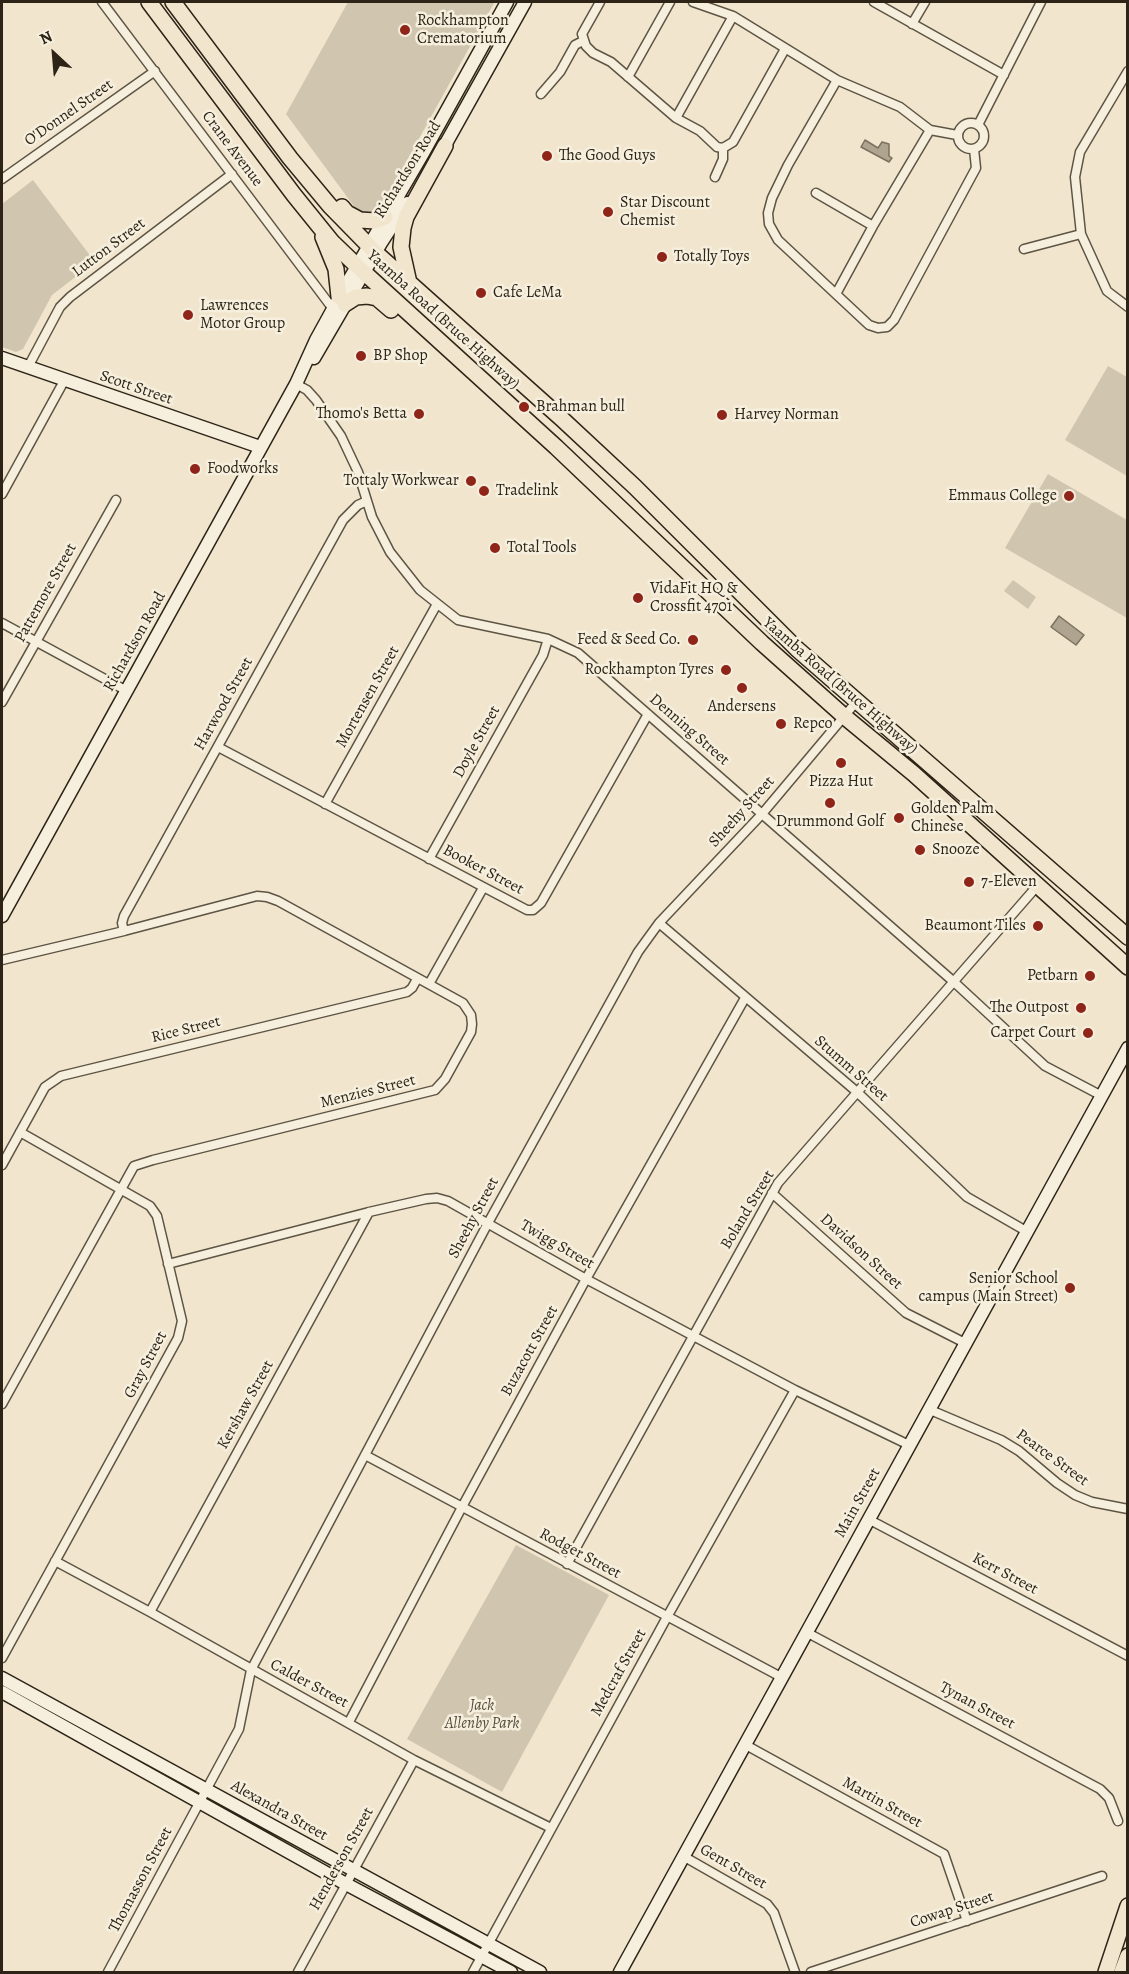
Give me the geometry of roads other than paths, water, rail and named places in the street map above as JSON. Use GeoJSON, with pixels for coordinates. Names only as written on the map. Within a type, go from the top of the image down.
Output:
{"type":"FeatureCollection","features":[{"type":"Feature","properties":{"kind":"highway","name":"Yaamba Road (Bruce Highway)"},"geometry":{"type":"LineString","coordinates":[[149,2],[315,222],[360,269],[564,454],[762,643],[845,717],[914,774],[1128,967]]}},
{"type":"Feature","properties":{"kind":"highway","name":"Yaamba Road (Bruce Highway)"},"geometry":{"type":"LineString","coordinates":[[173,2],[290,158],[330,206],[372,249],[570,426],[701,551],[797,649],[1128,937]]}},
{"type":"Feature","properties":{"kind":"highway"},"geometry":{"type":"LineString","coordinates":[[409,283],[401,247],[403,228],[406,217],[445,146]]}},
{"type":"Feature","properties":{"kind":"highway"},"geometry":{"type":"LineString","coordinates":[[290,158],[310,171],[347,213],[364,221],[375,221],[385,217]]}},
{"type":"Feature","properties":{"kind":"highway"},"geometry":{"type":"LineString","coordinates":[[315,222],[334,261],[339,281],[340,305],[357,297],[377,298],[429,343],[444,353],[451,352]]}},
{"type":"Feature","properties":{"kind":"highway"},"geometry":{"type":"LineString","coordinates":[[1106,1972],[1128,1906]]}},
{"type":"Feature","properties":{"kind":"highway"},"geometry":{"type":"LineString","coordinates":[[1122,1972],[1128,1956]]}},
{"type":"Feature","properties":{"kind":"main road","name":"Richardson Road"},"geometry":{"type":"LineString","coordinates":[[372,249],[385,217],[507,2]]}},
{"type":"Feature","properties":{"kind":"main road","name":"Richardson Road"},"geometry":{"type":"LineString","coordinates":[[2,916],[260,447],[296,384],[323,344],[340,305],[360,269],[445,146],[525,2]]}},
{"type":"Feature","properties":{"kind":"main road","name":"Scott Street"},"geometry":{"type":"LineString","coordinates":[[2,358],[260,447]]}},
{"type":"Feature","properties":{"kind":"main road","name":"Main Street"},"geometry":{"type":"LineString","coordinates":[[620,1972],[1127,1048]]}},
{"type":"Feature","properties":{"kind":"main road","name":"Alexandra Street"},"geometry":{"type":"LineString","coordinates":[[2,1677],[352,1871],[540,1972]]}},
{"type":"Feature","properties":{"kind":"main road","name":"Alexandra Street"},"geometry":{"type":"LineString","coordinates":[[2,1692],[346,1884],[511,1972]]}},
{"type":"Feature","properties":{"kind":"street","name":"Crane Avenue"},"geometry":{"type":"LineString","coordinates":[[102,2],[232,174],[340,305]]}},
{"type":"Feature","properties":{"kind":"street"},"geometry":{"type":"LineString","coordinates":[[600,2],[582,34],[583,41],[593,53],[610,62],[676,118],[700,131],[717,147],[723,148],[733,142],[785,50]]}},
{"type":"Feature","properties":{"kind":"street"},"geometry":{"type":"LineString","coordinates":[[628,77],[670,2]]}},
{"type":"Feature","properties":{"kind":"street"},"geometry":{"type":"LineString","coordinates":[[693,2],[732,16],[837,80],[900,107],[930,130],[957,135]]}},
{"type":"Feature","properties":{"kind":"street"},"geometry":{"type":"LineString","coordinates":[[874,2],[1004,75]]}},
{"type":"Feature","properties":{"kind":"street"},"geometry":{"type":"LineString","coordinates":[[912,24],[925,2]]}},
{"type":"Feature","properties":{"kind":"street"},"geometry":{"type":"LineString","coordinates":[[978,125],[1041,2]]}},
{"type":"Feature","properties":{"kind":"street"},"geometry":{"type":"LineString","coordinates":[[676,118],[732,16]]}},
{"type":"Feature","properties":{"kind":"street"},"geometry":{"type":"LineString","coordinates":[[541,94],[560,72],[575,45],[583,41]]}},
{"type":"Feature","properties":{"kind":"street","name":"O'Donnel Street"},"geometry":{"type":"LineString","coordinates":[[2,179],[155,71]]}},
{"type":"Feature","properties":{"kind":"street"},"geometry":{"type":"LineString","coordinates":[[1128,71],[1080,153],[1075,177],[1081,234],[1107,291],[1128,307]]}},
{"type":"Feature","properties":{"kind":"street"},"geometry":{"type":"LineString","coordinates":[[837,80],[771,198],[768,213],[769,224],[778,240],[869,325],[878,328],[887,327],[894,320],[976,168],[974,149]]}},
{"type":"Feature","properties":{"kind":"street"},"geometry":{"type":"LineString","coordinates":[[974,123],[978,125],[984,136],[981,144],[974,149],[962,147],[957,135],[965,124],[974,123]]}},
{"type":"Feature","properties":{"kind":"street"},"geometry":{"type":"LineString","coordinates":[[836,294],[930,130]]}},
{"type":"Feature","properties":{"kind":"street"},"geometry":{"type":"LineString","coordinates":[[715,177],[723,159],[723,148]]}},
{"type":"Feature","properties":{"kind":"street","name":"Lutton Street"},"geometry":{"type":"LineString","coordinates":[[28,367],[60,307],[70,297],[232,174]]}},
{"type":"Feature","properties":{"kind":"street"},"geometry":{"type":"LineString","coordinates":[[816,193],[873,226]]}},
{"type":"Feature","properties":{"kind":"street"},"geometry":{"type":"LineString","coordinates":[[1024,249],[1081,234]]}},
{"type":"Feature","properties":{"kind":"street"},"geometry":{"type":"LineString","coordinates":[[2,494],[64,381]]}},
{"type":"Feature","properties":{"kind":"street","name":"Denning Street"},"geometry":{"type":"LineString","coordinates":[[296,384],[307,390],[316,400],[341,436],[358,472],[372,517],[390,552],[410,579],[437,604],[458,620],[548,639],[578,653],[954,982],[1045,1066],[1101,1096]]}},
{"type":"Feature","properties":{"kind":"street"},"geometry":{"type":"LineString","coordinates":[[2,471],[12,476]]}},
{"type":"Feature","properties":{"kind":"street","name":"Pattemore Street"},"geometry":{"type":"LineString","coordinates":[[2,702],[116,500]]}},
{"type":"Feature","properties":{"kind":"street","name":"Harwood Street"},"geometry":{"type":"LineString","coordinates":[[124,931],[122,923],[124,916],[343,520],[358,505],[367,501]]}},
{"type":"Feature","properties":{"kind":"street","name":"Mortensen Street"},"geometry":{"type":"LineString","coordinates":[[325,804],[437,604]]}},
{"type":"Feature","properties":{"kind":"street"},"geometry":{"type":"LineString","coordinates":[[2,623],[127,691]]}},
{"type":"Feature","properties":{"kind":"street","name":"Doyle Street"},"geometry":{"type":"LineString","coordinates":[[429,859],[543,655],[548,639]]}},
{"type":"Feature","properties":{"kind":"street","name":"Sheehy Street"},"geometry":{"type":"LineString","coordinates":[[200,1802],[239,1729],[251,1670],[489,1223],[638,952],[659,923],[762,814],[857,701]]}},
{"type":"Feature","properties":{"kind":"street","name":"Booker Street"},"geometry":{"type":"LineString","coordinates":[[218,747],[483,888],[527,910],[533,910],[541,903],[648,714]]}},
{"type":"Feature","properties":{"kind":"street","name":"Boland Street"},"geometry":{"type":"LineString","coordinates":[[567,1564],[778,1183],[1038,885]]}},
{"type":"Feature","properties":{"kind":"street"},"geometry":{"type":"LineString","coordinates":[[429,984],[483,888]]}},
{"type":"Feature","properties":{"kind":"street","name":"Menzies Street"},"geometry":{"type":"LineString","coordinates":[[2,960],[257,896],[267,897],[463,1003],[471,1015],[472,1024],[471,1032],[445,1079],[435,1090],[134,1166],[2,1404]]}},
{"type":"Feature","properties":{"kind":"street","name":"Stumm Street"},"geometry":{"type":"LineString","coordinates":[[659,923],[857,1092],[967,1197],[1026,1232]]}},
{"type":"Feature","properties":{"kind":"street","name":"Rice Street"},"geometry":{"type":"LineString","coordinates":[[2,1164],[45,1087],[61,1077],[407,992],[417,979]]}},
{"type":"Feature","properties":{"kind":"street","name":"Buzacott Street"},"geometry":{"type":"LineString","coordinates":[[349,1722],[586,1279],[745,998]]}},
{"type":"Feature","properties":{"kind":"street","name":"Gray Street"},"geometry":{"type":"LineString","coordinates":[[2,1658],[178,1338],[182,1321],[157,1216],[153,1209],[20,1132]]}},
{"type":"Feature","properties":{"kind":"street","name":"Davidson Street"},"geometry":{"type":"LineString","coordinates":[[772,1193],[906,1313],[965,1342]]}},
{"type":"Feature","properties":{"kind":"street","name":"Twigg Street"},"geometry":{"type":"LineString","coordinates":[[168,1264],[369,1212],[437,1198],[448,1201],[586,1279],[795,1390],[909,1445]]}},
{"type":"Feature","properties":{"kind":"street","name":"Kershaw Street"},"geometry":{"type":"LineString","coordinates":[[150,1612],[369,1212]]}},
{"type":"Feature","properties":{"kind":"street","name":"Medcraf Street"},"geometry":{"type":"LineString","coordinates":[[472,1972],[795,1390]]}},
{"type":"Feature","properties":{"kind":"street","name":"Pearce Street"},"geometry":{"type":"LineString","coordinates":[[928,1409],[1019,1450],[1057,1483],[1075,1495],[1092,1502],[1128,1509]]}},
{"type":"Feature","properties":{"kind":"street","name":"Rodger Street"},"geometry":{"type":"LineString","coordinates":[[365,1455],[781,1677]]}},
{"type":"Feature","properties":{"kind":"street","name":"Kerr Street"},"geometry":{"type":"LineString","coordinates":[[868,1519],[1128,1656]]}},
{"type":"Feature","properties":{"kind":"street","name":"Calder Street"},"geometry":{"type":"LineString","coordinates":[[55,1561],[414,1760],[551,1828]]}},
{"type":"Feature","properties":{"kind":"street","name":"Tynan Street"},"geometry":{"type":"LineString","coordinates":[[806,1632],[1100,1789],[1109,1798],[1118,1821]]}},
{"type":"Feature","properties":{"kind":"street","name":"Martin Street"},"geometry":{"type":"LineString","coordinates":[[744,1744],[944,1854],[967,1921]]}},
{"type":"Feature","properties":{"kind":"street","name":"Henderson Street"},"geometry":{"type":"LineString","coordinates":[[298,1972],[414,1760]]}},
{"type":"Feature","properties":{"kind":"street","name":"Thomasson Street"},"geometry":{"type":"LineString","coordinates":[[108,1972],[200,1802]]}},
{"type":"Feature","properties":{"kind":"street","name":"Gent Street"},"geometry":{"type":"LineString","coordinates":[[683,1856],[767,1904],[774,1914],[795,1972]]}},
{"type":"Feature","properties":{"kind":"street","name":"Cowap Street"},"geometry":{"type":"LineString","coordinates":[[811,1972],[1102,1876]]}},
{"type":"Feature","properties":{"kind":"place","name":"Rockhampton Crematorium"},"geometry":{"type":"Point","coordinates":[405,30]}},
{"type":"Feature","properties":{"kind":"place","name":"The Good Guys"},"geometry":{"type":"Point","coordinates":[547,156]}},
{"type":"Feature","properties":{"kind":"place","name":"Star Discount Chemist"},"geometry":{"type":"Point","coordinates":[608,212]}},
{"type":"Feature","properties":{"kind":"place","name":"Totally Toys"},"geometry":{"type":"Point","coordinates":[662,257]}},
{"type":"Feature","properties":{"kind":"place","name":"Cafe LeMa"},"geometry":{"type":"Point","coordinates":[481,293]}},
{"type":"Feature","properties":{"kind":"place","name":"Lawrences Motor Group"},"geometry":{"type":"Point","coordinates":[188,315]}},
{"type":"Feature","properties":{"kind":"place","name":"BP Shop"},"geometry":{"type":"Point","coordinates":[361,356]}},
{"type":"Feature","properties":{"kind":"place","name":"Brahman bull"},"geometry":{"type":"Point","coordinates":[524,407]}},
{"type":"Feature","properties":{"kind":"place","name":"Thomo's Betta"},"geometry":{"type":"Point","coordinates":[419,414]}},
{"type":"Feature","properties":{"kind":"place","name":"Harvey Norman"},"geometry":{"type":"Point","coordinates":[722,415]}},
{"type":"Feature","properties":{"kind":"place","name":"Foodworks"},"geometry":{"type":"Point","coordinates":[195,469]}},
{"type":"Feature","properties":{"kind":"place","name":"Tottaly Workwear"},"geometry":{"type":"Point","coordinates":[471,481]}},
{"type":"Feature","properties":{"kind":"place","name":"Tradelink"},"geometry":{"type":"Point","coordinates":[484,491]}},
{"type":"Feature","properties":{"kind":"place","name":"Emmaus College"},"geometry":{"type":"Point","coordinates":[1069,496]}},
{"type":"Feature","properties":{"kind":"place","name":"Total Tools"},"geometry":{"type":"Point","coordinates":[495,548]}},
{"type":"Feature","properties":{"kind":"place","name":"VidaFit HQ & Crossfit 4701"},"geometry":{"type":"Point","coordinates":[638,598]}},
{"type":"Feature","properties":{"kind":"place","name":"Feed & Seed Co."},"geometry":{"type":"Point","coordinates":[693,640]}},
{"type":"Feature","properties":{"kind":"place","name":"Rockhampton Tyres"},"geometry":{"type":"Point","coordinates":[726,670]}},
{"type":"Feature","properties":{"kind":"place","name":"Andersens"},"geometry":{"type":"Point","coordinates":[742,688]}},
{"type":"Feature","properties":{"kind":"place","name":"Repco"},"geometry":{"type":"Point","coordinates":[781,724]}},
{"type":"Feature","properties":{"kind":"place","name":"Pizza Hut"},"geometry":{"type":"Point","coordinates":[841,763]}},
{"type":"Feature","properties":{"kind":"place","name":"Drummond Golf"},"geometry":{"type":"Point","coordinates":[830,803]}},
{"type":"Feature","properties":{"kind":"place","name":"Golden Palm Chinese"},"geometry":{"type":"Point","coordinates":[899,818]}},
{"type":"Feature","properties":{"kind":"place","name":"Snooze"},"geometry":{"type":"Point","coordinates":[920,850]}},
{"type":"Feature","properties":{"kind":"place","name":"7-Eleven"},"geometry":{"type":"Point","coordinates":[969,882]}},
{"type":"Feature","properties":{"kind":"place","name":"Beaumont Tiles"},"geometry":{"type":"Point","coordinates":[1038,926]}},
{"type":"Feature","properties":{"kind":"place","name":"Petbarn"},"geometry":{"type":"Point","coordinates":[1090,976]}},
{"type":"Feature","properties":{"kind":"place","name":"The Outpost"},"geometry":{"type":"Point","coordinates":[1081,1008]}},
{"type":"Feature","properties":{"kind":"place","name":"Carpet Court"},"geometry":{"type":"Point","coordinates":[1088,1033]}},
{"type":"Feature","properties":{"kind":"place","name":"Senior School campus (Main Street)"},"geometry":{"type":"Point","coordinates":[1070,1288]}},
{"type":"Feature","properties":{"kind":"park label","name":"Jack Allenby Park"},"geometry":{"type":"Point","coordinates":[482,1715]}}]}
